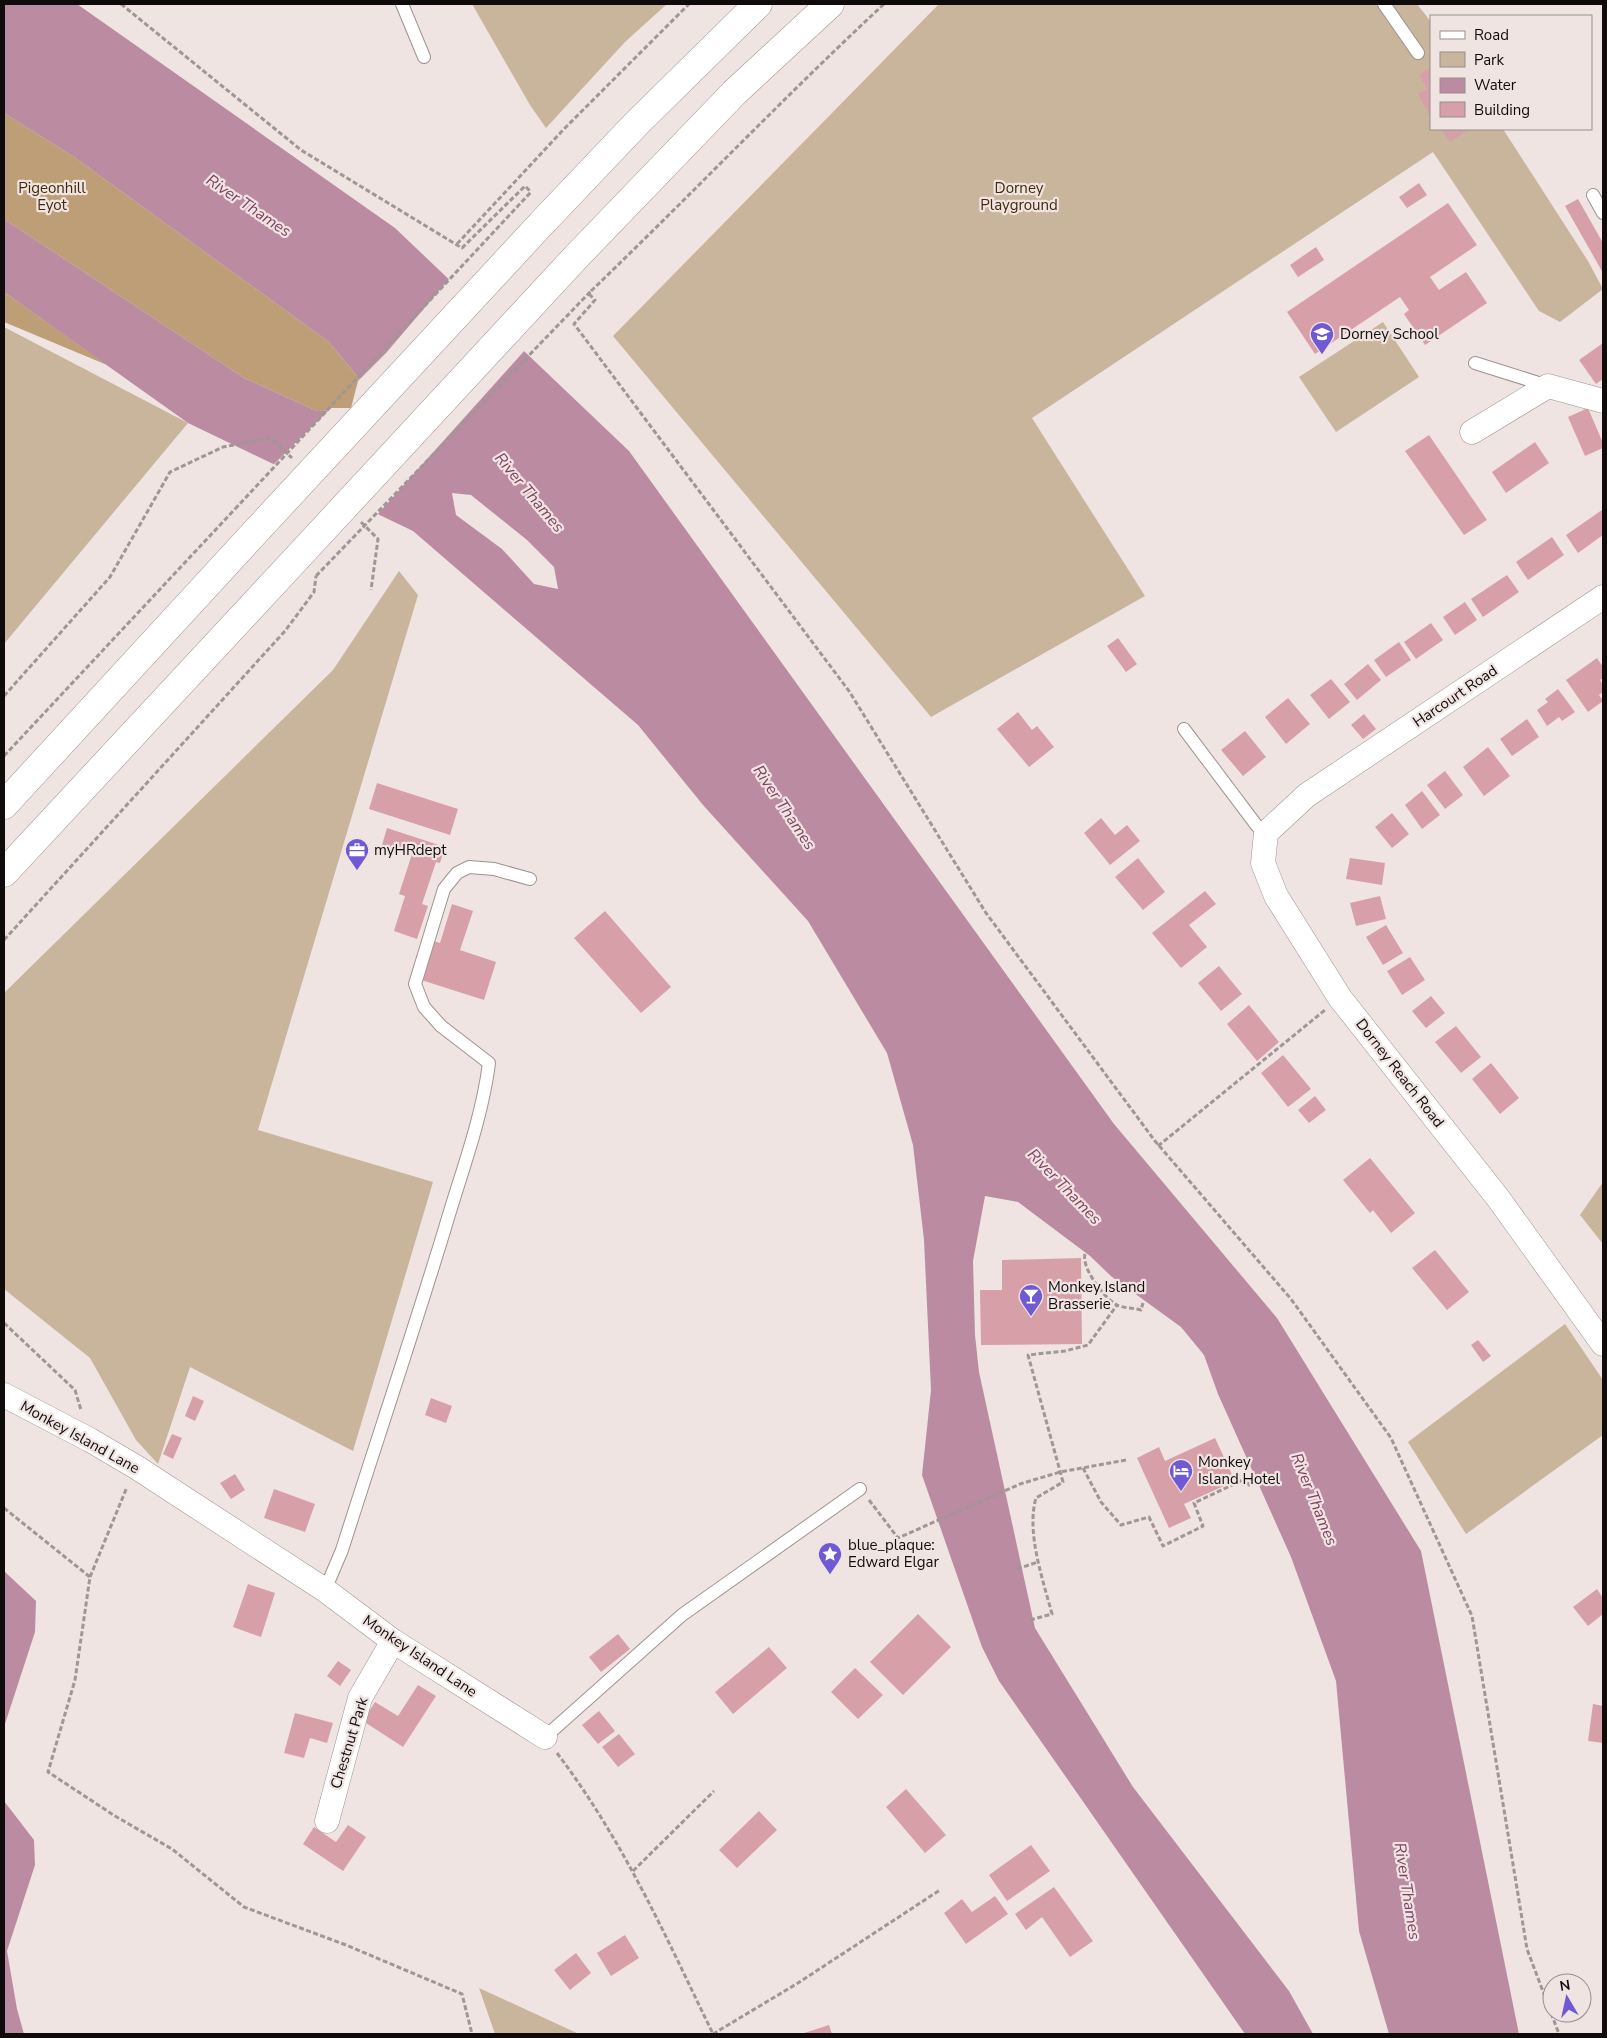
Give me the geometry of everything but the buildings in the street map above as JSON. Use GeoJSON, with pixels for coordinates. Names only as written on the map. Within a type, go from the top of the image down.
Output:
{"type":"FeatureCollection","features":[{"type":"Feature","properties":{"kind":"highway"},"geometry":{"type":"LineString","coordinates":[[4,805],[541,224],[637,123],[758,4]]}},
{"type":"Feature","properties":{"kind":"highway"},"geometry":{"type":"LineString","coordinates":[[4,874],[306,568],[576,257],[735,92],[830,4]]}},
{"type":"Feature","properties":{"kind":"street"},"geometry":{"type":"LineString","coordinates":[[1472,432],[1548,386],[1603,401]]}},
{"type":"Feature","properties":{"kind":"street","name":"Harcourt Road"},"geometry":{"type":"LineString","coordinates":[[1266,832],[1307,795],[1603,597]]}},
{"type":"Feature","properties":{"kind":"street","name":"Dorney Reach Road"},"geometry":{"type":"LineString","coordinates":[[1266,832],[1263,863],[1276,896],[1340,998],[1498,1198],[1603,1344]]}},
{"type":"Feature","properties":{"kind":"street","name":"Monkey Island Lane"},"geometry":{"type":"LineString","coordinates":[[4,1395],[90,1440],[136,1467],[325,1590],[393,1641],[545,1737]]}},
{"type":"Feature","properties":{"kind":"street","name":"Chestnut Park"},"geometry":{"type":"LineString","coordinates":[[327,1821],[360,1698],[393,1641]]}},
{"type":"Feature","properties":{"kind":"lane"},"geometry":{"type":"LineString","coordinates":[[402,4],[424,56]]}},
{"type":"Feature","properties":{"kind":"lane"},"geometry":{"type":"LineString","coordinates":[[1384,4],[1418,53]]}},
{"type":"Feature","properties":{"kind":"lane"},"geometry":{"type":"LineString","coordinates":[[1593,195],[1603,213]]}},
{"type":"Feature","properties":{"kind":"lane"},"geometry":{"type":"LineString","coordinates":[[1475,363],[1548,386]]}},
{"type":"Feature","properties":{"kind":"lane"},"geometry":{"type":"LineString","coordinates":[[1184,729],[1256,826],[1266,832]]}},
{"type":"Feature","properties":{"kind":"lane"},"geometry":{"type":"LineString","coordinates":[[325,1590],[342,1550],[425,1294],[477,1120],[486,1082],[488,1062],[442,1026],[424,1007],[415,984],[444,889],[457,872],[469,867],[494,870],[530,880]]}},
{"type":"Feature","properties":{"kind":"lane"},"geometry":{"type":"LineString","coordinates":[[545,1737],[682,1615],[860,1489]]}},
{"type":"Feature","properties":{"kind":"path"},"geometry":{"type":"LineString","coordinates":[[4,756],[531,192],[525,186],[462,248],[301,150],[121,4]]}},
{"type":"Feature","properties":{"kind":"path"},"geometry":{"type":"LineString","coordinates":[[457,244],[563,130],[689,4]]}},
{"type":"Feature","properties":{"kind":"path"},"geometry":{"type":"LineString","coordinates":[[4,940],[285,631],[314,592],[306,568],[675,210],[820,64],[884,4]]}},
{"type":"Feature","properties":{"kind":"path"},"geometry":{"type":"LineString","coordinates":[[590,292],[595,300],[574,324],[849,691],[986,912],[1158,1146],[1291,1299],[1391,1438],[1472,1616],[1527,1949],[1559,2034]]}},
{"type":"Feature","properties":{"kind":"path"},"geometry":{"type":"LineString","coordinates":[[4,696],[110,577],[170,472],[223,446],[271,438],[300,465]]}},
{"type":"Feature","properties":{"kind":"path"},"geometry":{"type":"LineString","coordinates":[[357,519],[378,539],[371,590]]}},
{"type":"Feature","properties":{"kind":"path"},"geometry":{"type":"LineString","coordinates":[[1158,1146],[1340,998]]}},
{"type":"Feature","properties":{"kind":"path"},"geometry":{"type":"LineString","coordinates":[[1085,1254],[1083,1258],[1090,1278],[1116,1305],[1141,1310],[1143,1303]]}},
{"type":"Feature","properties":{"kind":"path"},"geometry":{"type":"LineString","coordinates":[[1030,1620],[1052,1614],[1038,1562],[1032,1512],[1036,1498],[1063,1482],[1028,1355],[1065,1351],[1088,1345],[1116,1305]]}},
{"type":"Feature","properties":{"kind":"path"},"geometry":{"type":"LineString","coordinates":[[4,1323],[75,1390],[90,1440]]}},
{"type":"Feature","properties":{"kind":"path"},"geometry":{"type":"LineString","coordinates":[[860,1489],[898,1538],[1020,1484],[1060,1472],[1126,1460]]}},
{"type":"Feature","properties":{"kind":"path"},"geometry":{"type":"LineString","coordinates":[[136,1467],[90,1576],[75,1680],[48,1772],[115,1816],[172,1848],[244,1907],[346,1945],[462,1994],[472,2034]]}},
{"type":"Feature","properties":{"kind":"path"},"geometry":{"type":"LineString","coordinates":[[1083,1468],[1101,1502],[1121,1524],[1150,1517],[1163,1546],[1203,1526],[1194,1504],[1247,1478],[1250,1485],[1269,1477]]}},
{"type":"Feature","properties":{"kind":"path"},"geometry":{"type":"LineString","coordinates":[[4,1508],[90,1576]]}},
{"type":"Feature","properties":{"kind":"path"},"geometry":{"type":"LineString","coordinates":[[1017,1569],[1038,1562]]}},
{"type":"Feature","properties":{"kind":"path"},"geometry":{"type":"LineString","coordinates":[[545,1737],[582,1786],[633,1871],[713,2034],[798,1983],[940,1890]]}},
{"type":"Feature","properties":{"kind":"path"},"geometry":{"type":"LineString","coordinates":[[633,1871],[714,1791]]}},
{"type":"Feature","properties":{"kind":"green space"},"geometry":{"type":"Polygon","coordinates":[[[472,4],[667,4],[625,42],[546,128],[530,105],[472,4]]]}},
{"type":"Feature","properties":{"kind":"green space","name":"Dorney Playground"},"geometry":{"type":"Polygon","coordinates":[[[939,4],[1417,4],[1430,21],[1430,130],[1504,130],[1588,261],[1603,289],[1560,322],[1539,311],[1433,152],[1032,418],[1145,596],[931,717],[613,336],[939,4]]]}},
{"type":"Feature","properties":{"kind":"green space","name":"Pigeonhill Eyot"},"geometry":{"type":"Polygon","coordinates":[[[4,113],[74,157],[329,342],[362,382],[353,410],[317,411],[244,378],[4,219],[4,113]]]}},
{"type":"Feature","properties":{"kind":"green space"},"geometry":{"type":"Polygon","coordinates":[[[4,292],[107,365],[4,322],[4,292]]]}},
{"type":"Feature","properties":{"kind":"green space"},"geometry":{"type":"Polygon","coordinates":[[[1383,322],[1419,377],[1336,432],[1299,377],[1383,322]]]}},
{"type":"Feature","properties":{"kind":"green space"},"geometry":{"type":"Polygon","coordinates":[[[4,327],[188,423],[4,644],[4,327]]]}},
{"type":"Feature","properties":{"kind":"green space"},"geometry":{"type":"Polygon","coordinates":[[[399,571],[418,595],[258,1130],[433,1182],[353,1451],[190,1367],[158,1464],[136,1440],[90,1358],[4,1289],[4,993],[333,670],[399,571]]]}},
{"type":"Feature","properties":{"kind":"green space"},"geometry":{"type":"Polygon","coordinates":[[[1603,1182],[1603,1244],[1580,1215],[1603,1182]]]}},
{"type":"Feature","properties":{"kind":"green space"},"geometry":{"type":"Polygon","coordinates":[[[1565,1324],[1603,1380],[1603,1435],[1466,1534],[1408,1442],[1565,1324]]]}},
{"type":"Feature","properties":{"kind":"green space"},"geometry":{"type":"Polygon","coordinates":[[[479,1988],[579,2034],[495,2034],[479,1988]]]}},
{"type":"Feature","properties":{"kind":"water","name":"River Thames"},"geometry":{"type":"Polygon","coordinates":[[[4,4],[77,4],[395,228],[629,451],[1114,1124],[1277,1318],[1421,1551],[1519,2034],[1389,2034],[1359,1931],[1336,1681],[1291,1557],[1218,1394],[1204,1355],[1181,1327],[1112,1277],[1090,1256],[1018,1202],[985,1196],[973,1261],[975,1335],[979,1372],[1035,1628],[1133,1787],[1289,1991],[1313,2034],[1245,2034],[999,1681],[982,1647],[922,1475],[931,1390],[924,1240],[913,1145],[887,1053],[808,921],[703,805],[638,725],[413,531],[188,423],[4,292],[4,219],[244,378],[317,411],[353,410],[362,382],[329,342],[74,157],[4,113],[4,4]],[[452,493],[456,515],[502,549],[534,584],[558,589],[554,567],[527,540],[471,495],[452,493]]]}},
{"type":"Feature","properties":{"kind":"water"},"geometry":{"type":"Polygon","coordinates":[[[4,1571],[36,1601],[35,1632],[4,1727],[4,1571]]]}},
{"type":"Feature","properties":{"kind":"water"},"geometry":{"type":"Polygon","coordinates":[[[4,1801],[34,1840],[35,1865],[7,1951],[17,2009],[24,2034],[4,2034],[4,1801]]]}},
{"type":"Feature","properties":{"kind":"pier"},"geometry":{"type":"Polygon","coordinates":[[[450,278],[526,349],[376,516],[272,466],[331,408],[351,408],[358,381],[386,353],[450,278]]]}},
{"type":"Feature","properties":{"kind":"place","name":"Dorney School"},"geometry":{"type":"Point","coordinates":[1322,355]}},
{"type":"Feature","properties":{"kind":"place","name":"myHRdept"},"geometry":{"type":"Point","coordinates":[357,871]}},
{"type":"Feature","properties":{"kind":"place","name":"Monkey Island Brasserie"},"geometry":{"type":"Point","coordinates":[1031,1317]}},
{"type":"Feature","properties":{"kind":"place","name":"Monkey Island Hotel"},"geometry":{"type":"Point","coordinates":[1181,1492]}},
{"type":"Feature","properties":{"kind":"place","name":"blue_plaque: Edward Elgar"},"geometry":{"type":"Point","coordinates":[830,1575]}}]}
